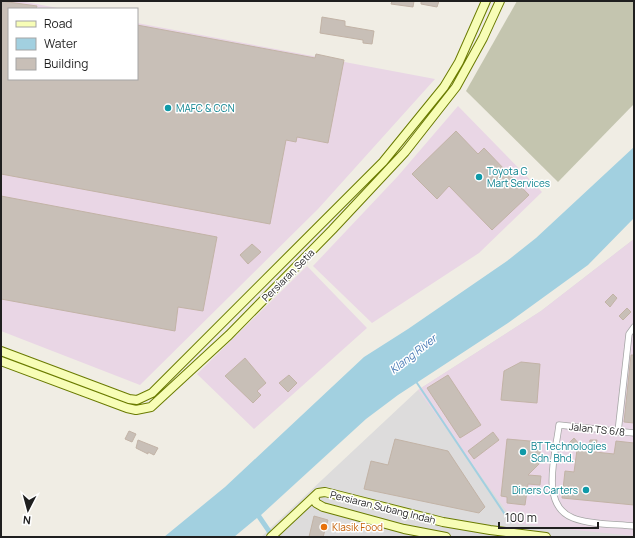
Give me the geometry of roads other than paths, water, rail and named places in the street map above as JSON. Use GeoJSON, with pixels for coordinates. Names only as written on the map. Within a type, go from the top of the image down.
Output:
{"type":"FeatureCollection","features":[{"type":"Feature","properties":{"kind":"street","name":"Persiaran Setia"},"geometry":{"type":"LineString","coordinates":[[140,399],[152,393],[383,162],[444,87],[458,62],[486,1]]}},
{"type":"Feature","properties":{"kind":"street","name":"Persiaran Setia"},"geometry":{"type":"LineString","coordinates":[[140,410],[151,407],[158,402],[229,335],[332,230],[405,152],[456,87],[483,38],[500,1]]}},
{"type":"Feature","properties":{"kind":"street"},"geometry":{"type":"LineString","coordinates":[[618,432],[628,334],[634,327]]}},
{"type":"Feature","properties":{"kind":"street"},"geometry":{"type":"LineString","coordinates":[[1,351],[129,399],[140,399],[140,410],[126,408],[1,361]]}},
{"type":"Feature","properties":{"kind":"street","name":"Jalan TS 6/8"},"geometry":{"type":"LineString","coordinates":[[634,433],[559,425],[552,485],[554,501],[558,508],[574,518],[634,526]]}},
{"type":"Feature","properties":{"kind":"street","name":"Persiaran Subang Indah"},"geometry":{"type":"LineString","coordinates":[[446,537],[404,529],[323,507],[316,503],[314,497],[318,493],[325,492],[443,522],[511,536],[546,537]]}},
{"type":"Feature","properties":{"kind":"street"},"geometry":{"type":"LineString","coordinates":[[271,537],[314,497]]}},
{"type":"Feature","properties":{"kind":"water","name":"Klang River"},"geometry":{"type":"Polygon","coordinates":[[[634,147],[634,218],[588,265],[508,323],[398,395],[366,419],[261,515],[276,537],[270,537],[257,518],[234,537],[164,537],[225,487],[364,357],[408,329],[507,261],[536,238],[634,147]]]}},
{"type":"Feature","properties":{"kind":"waterway"},"geometry":{"type":"LineString","coordinates":[[415,380],[510,522]]}},
{"type":"Feature","properties":{"kind":"place","name":"MAFC & CCN"},"geometry":{"type":"Point","coordinates":[168,108]}},
{"type":"Feature","properties":{"kind":"place","name":"Toyota G Mart Services"},"geometry":{"type":"Point","coordinates":[479,177]}},
{"type":"Feature","properties":{"kind":"place","name":"BT Technologies Sdn. Bhd."},"geometry":{"type":"Point","coordinates":[523,452]}},
{"type":"Feature","properties":{"kind":"place","name":"Diners Carters"},"geometry":{"type":"Point","coordinates":[586,490]}},
{"type":"Feature","properties":{"kind":"place","name":"Klasik Food"},"geometry":{"type":"Point","coordinates":[324,527]}}]}
